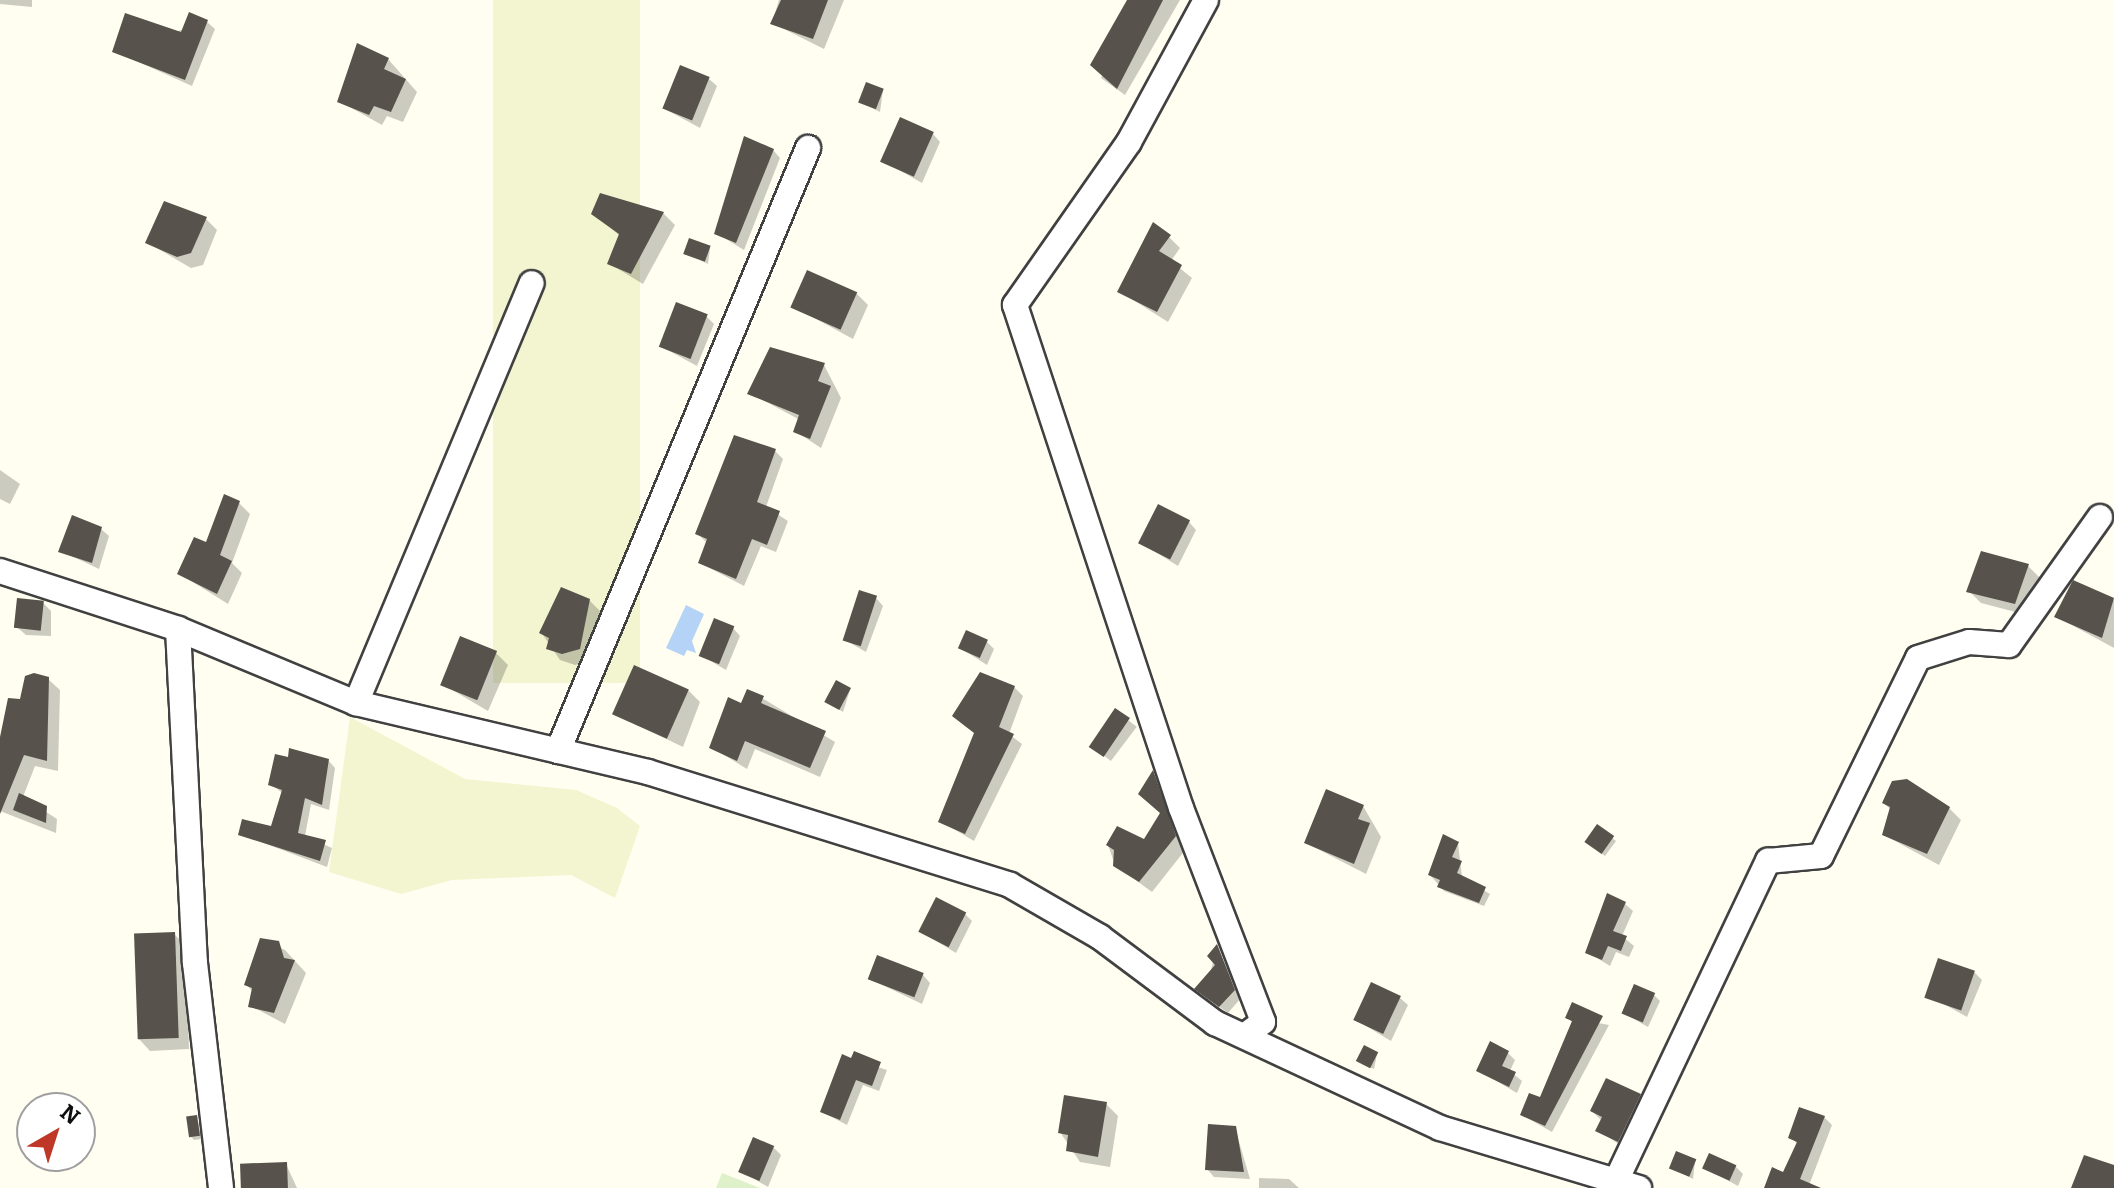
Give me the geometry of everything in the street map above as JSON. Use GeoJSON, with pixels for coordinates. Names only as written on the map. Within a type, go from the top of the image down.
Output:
{"type":"FeatureCollection","features":[{"type":"Feature","properties":{"kind":"street"},"geometry":{"type":"LineString","coordinates":[[1206,0],[1129,142],[1015,305],[1171,779],[1263,1022],[1246,1035]]}},
{"type":"Feature","properties":{"kind":"street"},"geometry":{"type":"LineString","coordinates":[[558,751],[808,148]]}},
{"type":"Feature","properties":{"kind":"street"},"geometry":{"type":"LineString","coordinates":[[356,703],[532,283]]}},
{"type":"Feature","properties":{"kind":"street"},"geometry":{"type":"LineString","coordinates":[[1615,1183],[1768,861],[1821,856],[1918,658],[1969,642],[2009,645],[2100,517]]}},
{"type":"Feature","properties":{"kind":"street"},"geometry":{"type":"LineString","coordinates":[[0,571],[178,629],[356,703],[558,751],[1010,885],[1100,937],[1215,1023],[1440,1128],[1639,1188]]}},
{"type":"Feature","properties":{"kind":"street"},"geometry":{"type":"LineString","coordinates":[[178,629],[195,963],[221,1188]]}},
{"type":"Feature","properties":{"kind":"green space"},"geometry":{"type":"Polygon","coordinates":[[[493,0],[640,0],[640,683],[493,683],[493,0]]]}},
{"type":"Feature","properties":{"kind":"green space"},"geometry":{"type":"Polygon","coordinates":[[[350,717],[465,779],[576,790],[617,808],[640,826],[615,898],[571,875],[452,880],[401,894],[329,872],[350,717]]]}},
{"type":"Feature","properties":{"kind":"green space"},"geometry":{"type":"Polygon","coordinates":[[[722,1173],[760,1188],[716,1188],[722,1173]]]}},
{"type":"Feature","properties":{"kind":"water"},"geometry":{"type":"Polygon","coordinates":[[[686,605],[704,614],[692,641],[696,653],[687,650],[684,656],[666,648],[686,605]]]}},
{"type":"Feature","properties":{"kind":"building"},"geometry":{"type":"Polygon","coordinates":[[[781,0],[828,0],[813,39],[770,24],[781,0]]]}},
{"type":"Feature","properties":{"kind":"building"},"geometry":{"type":"Polygon","coordinates":[[[1127,0],[1163,0],[1117,89],[1090,65],[1127,0]]]}},
{"type":"Feature","properties":{"kind":"building"},"geometry":{"type":"Polygon","coordinates":[[[189,12],[208,20],[185,80],[112,52],[125,13],[181,32],[189,12]]]}},
{"type":"Feature","properties":{"kind":"building"},"geometry":{"type":"Polygon","coordinates":[[[357,43],[389,58],[384,69],[406,79],[391,112],[374,106],[369,115],[337,102],[357,43]]]}},
{"type":"Feature","properties":{"kind":"building"},"geometry":{"type":"Polygon","coordinates":[[[680,65],[710,77],[692,121],[662,109],[680,65]]]}},
{"type":"Feature","properties":{"kind":"building"},"geometry":{"type":"Polygon","coordinates":[[[866,82],[884,89],[876,109],[858,103],[866,82]]]}},
{"type":"Feature","properties":{"kind":"building"},"geometry":{"type":"Polygon","coordinates":[[[900,117],[934,132],[914,177],[880,162],[900,117]]]}},
{"type":"Feature","properties":{"kind":"building"},"geometry":{"type":"Polygon","coordinates":[[[744,136],[774,149],[736,243],[714,234],[744,136]]]}},
{"type":"Feature","properties":{"kind":"building"},"geometry":{"type":"Polygon","coordinates":[[[600,193],[664,212],[631,274],[607,264],[619,234],[591,214],[600,193]]]}},
{"type":"Feature","properties":{"kind":"building"},"geometry":{"type":"Polygon","coordinates":[[[164,201],[207,217],[191,253],[177,257],[145,243],[164,201]]]}},
{"type":"Feature","properties":{"kind":"building"},"geometry":{"type":"Polygon","coordinates":[[[1153,222],[1171,235],[1159,251],[1182,265],[1157,312],[1117,292],[1153,222]]]}},
{"type":"Feature","properties":{"kind":"building"},"geometry":{"type":"Polygon","coordinates":[[[689,238],[711,246],[705,262],[683,254],[689,238]]]}},
{"type":"Feature","properties":{"kind":"building"},"geometry":{"type":"Polygon","coordinates":[[[807,270],[857,292],[841,330],[790,307],[807,270]]]}},
{"type":"Feature","properties":{"kind":"building"},"geometry":{"type":"Polygon","coordinates":[[[676,302],[708,314],[691,359],[659,347],[676,302]]]}},
{"type":"Feature","properties":{"kind":"building"},"geometry":{"type":"Polygon","coordinates":[[[770,347],[825,363],[818,381],[831,386],[810,439],[793,432],[799,415],[747,394],[770,347]]]}},
{"type":"Feature","properties":{"kind":"building"},"geometry":{"type":"Polygon","coordinates":[[[734,435],[776,449],[757,502],[780,511],[767,545],[752,539],[736,579],[698,563],[707,539],[695,534],[734,435]]]}},
{"type":"Feature","properties":{"kind":"building"},"geometry":{"type":"Polygon","coordinates":[[[224,494],[240,501],[220,555],[232,561],[217,594],[177,574],[194,537],[206,542],[224,494]]]}},
{"type":"Feature","properties":{"kind":"building"},"geometry":{"type":"Polygon","coordinates":[[[1158,504],[1190,520],[1170,560],[1138,543],[1158,504]]]}},
{"type":"Feature","properties":{"kind":"building"},"geometry":{"type":"Polygon","coordinates":[[[72,515],[102,527],[92,563],[58,552],[72,515]]]}},
{"type":"Feature","properties":{"kind":"building"},"geometry":{"type":"Polygon","coordinates":[[[1981,551],[2029,564],[2015,604],[1966,592],[1981,551]]]}},
{"type":"Feature","properties":{"kind":"building"},"geometry":{"type":"Polygon","coordinates":[[[2073,580],[2114,598],[2102,638],[2054,617],[2073,580]]]}},
{"type":"Feature","properties":{"kind":"building"},"geometry":{"type":"Polygon","coordinates":[[[561,587],[590,599],[580,649],[562,654],[546,649],[549,638],[539,633],[561,587]]]}},
{"type":"Feature","properties":{"kind":"building"},"geometry":{"type":"Polygon","coordinates":[[[859,590],[877,596],[861,646],[843,640],[859,590]]]}},
{"type":"Feature","properties":{"kind":"building"},"geometry":{"type":"Polygon","coordinates":[[[17,598],[44,601],[41,631],[14,628],[17,598]]]}},
{"type":"Feature","properties":{"kind":"building"},"geometry":{"type":"Polygon","coordinates":[[[714,618],[734,626],[719,664],[699,656],[714,618]]]}},
{"type":"Feature","properties":{"kind":"building"},"geometry":{"type":"Polygon","coordinates":[[[966,630],[988,640],[980,658],[958,648],[966,630]]]}},
{"type":"Feature","properties":{"kind":"building"},"geometry":{"type":"Polygon","coordinates":[[[460,636],[497,651],[477,700],[440,685],[460,636]]]}},
{"type":"Feature","properties":{"kind":"building"},"geometry":{"type":"Polygon","coordinates":[[[634,665],[689,689],[667,739],[612,714],[634,665]]]}},
{"type":"Feature","properties":{"kind":"building"},"geometry":{"type":"Polygon","coordinates":[[[980,672],[1015,686],[999,727],[1014,734],[965,834],[938,822],[974,733],[952,716],[980,672]]]}},
{"type":"Feature","properties":{"kind":"building"},"geometry":{"type":"Polygon","coordinates":[[[34,673],[49,677],[47,761],[24,755],[0,814],[0,737],[8,698],[20,699],[25,676],[34,673]]]}},
{"type":"Feature","properties":{"kind":"building"},"geometry":{"type":"Polygon","coordinates":[[[836,680],[851,688],[839,710],[824,702],[836,680]]]}},
{"type":"Feature","properties":{"kind":"building"},"geometry":{"type":"Polygon","coordinates":[[[747,689],[764,696],[761,703],[826,731],[810,768],[745,741],[737,761],[709,748],[728,697],[741,703],[747,689]]]}},
{"type":"Feature","properties":{"kind":"building"},"geometry":{"type":"Polygon","coordinates":[[[1115,708],[1130,718],[1104,757],[1089,747],[1115,708]]]}},
{"type":"Feature","properties":{"kind":"building"},"geometry":{"type":"Polygon","coordinates":[[[289,748],[329,759],[322,805],[305,798],[298,833],[326,840],[320,861],[238,835],[242,819],[271,826],[282,790],[268,785],[275,754],[288,757],[289,748]]]}},
{"type":"Feature","properties":{"kind":"building"},"geometry":{"type":"Polygon","coordinates":[[[1153,770],[1176,836],[1139,882],[1113,866],[1114,850],[1106,845],[1117,826],[1144,839],[1160,813],[1138,794],[1153,770]]]}},
{"type":"Feature","properties":{"kind":"building"},"geometry":{"type":"Polygon","coordinates":[[[1907,779],[1950,807],[1927,854],[1882,835],[1890,807],[1882,803],[1892,781],[1907,779]]]}},
{"type":"Feature","properties":{"kind":"building"},"geometry":{"type":"Polygon","coordinates":[[[1326,789],[1364,805],[1358,819],[1370,823],[1354,864],[1304,843],[1326,789]]]}},
{"type":"Feature","properties":{"kind":"building"},"geometry":{"type":"Polygon","coordinates":[[[19,793],[47,806],[46,823],[13,810],[19,793]]]}},
{"type":"Feature","properties":{"kind":"building"},"geometry":{"type":"Polygon","coordinates":[[[1597,824],[1614,836],[1602,854],[1584,842],[1597,824]]]}},
{"type":"Feature","properties":{"kind":"building"},"geometry":{"type":"Polygon","coordinates":[[[1443,834],[1459,842],[1452,857],[1462,861],[1457,873],[1486,887],[1479,903],[1437,887],[1440,880],[1428,875],[1443,834]]]}},
{"type":"Feature","properties":{"kind":"building"},"geometry":{"type":"Polygon","coordinates":[[[1607,893],[1626,902],[1613,931],[1627,936],[1621,951],[1608,946],[1602,960],[1585,953],[1607,893]]]}},
{"type":"Feature","properties":{"kind":"building"},"geometry":{"type":"Polygon","coordinates":[[[936,897],[966,912],[949,947],[918,932],[936,897]]]}},
{"type":"Feature","properties":{"kind":"building"},"geometry":{"type":"Polygon","coordinates":[[[175,932],[179,1038],[138,1039],[134,933],[175,932]]]}},
{"type":"Feature","properties":{"kind":"building"},"geometry":{"type":"Polygon","coordinates":[[[260,938],[279,941],[284,958],[295,960],[274,1013],[248,1007],[252,988],[244,985],[260,938]]]}},
{"type":"Feature","properties":{"kind":"building"},"geometry":{"type":"Polygon","coordinates":[[[1217,944],[1235,990],[1219,1007],[1194,989],[1215,965],[1207,956],[1217,944]]]}},
{"type":"Feature","properties":{"kind":"building"},"geometry":{"type":"Polygon","coordinates":[[[877,955],[924,973],[914,997],[868,979],[877,955]]]}},
{"type":"Feature","properties":{"kind":"building"},"geometry":{"type":"Polygon","coordinates":[[[1938,958],[1975,971],[1961,1010],[1924,998],[1938,958]]]}},
{"type":"Feature","properties":{"kind":"building"},"geometry":{"type":"Polygon","coordinates":[[[1371,982],[1401,996],[1383,1034],[1353,1020],[1371,982]]]}},
{"type":"Feature","properties":{"kind":"building"},"geometry":{"type":"Polygon","coordinates":[[[1634,984],[1655,993],[1643,1022],[1621,1013],[1634,984]]]}},
{"type":"Feature","properties":{"kind":"building"},"geometry":{"type":"Polygon","coordinates":[[[1572,1002],[1603,1016],[1545,1126],[1520,1115],[1529,1093],[1540,1097],[1572,1021],[1565,1018],[1572,1002]]]}},
{"type":"Feature","properties":{"kind":"building"},"geometry":{"type":"Polygon","coordinates":[[[1490,1041],[1509,1051],[1502,1066],[1516,1072],[1509,1087],[1476,1071],[1490,1041]]]}},
{"type":"Feature","properties":{"kind":"building"},"geometry":{"type":"Polygon","coordinates":[[[1364,1045],[1378,1052],[1370,1068],[1356,1061],[1364,1045]]]}},
{"type":"Feature","properties":{"kind":"building"},"geometry":{"type":"Polygon","coordinates":[[[854,1051],[881,1062],[872,1086],[856,1080],[840,1120],[820,1112],[842,1054],[851,1058],[854,1051]]]}},
{"type":"Feature","properties":{"kind":"building"},"geometry":{"type":"Polygon","coordinates":[[[1606,1078],[1641,1094],[1618,1142],[1595,1131],[1602,1117],[1590,1111],[1606,1078]]]}},
{"type":"Feature","properties":{"kind":"building"},"geometry":{"type":"Polygon","coordinates":[[[1064,1095],[1107,1102],[1098,1157],[1066,1151],[1068,1135],[1058,1133],[1064,1095]]]}},
{"type":"Feature","properties":{"kind":"building"},"geometry":{"type":"Polygon","coordinates":[[[1799,1107],[1825,1116],[1800,1179],[1821,1188],[1764,1188],[1772,1167],[1783,1172],[1797,1142],[1788,1138],[1799,1107]]]}},
{"type":"Feature","properties":{"kind":"building"},"geometry":{"type":"Polygon","coordinates":[[[197,1115],[200,1136],[189,1137],[186,1117],[197,1115]]]}},
{"type":"Feature","properties":{"kind":"building"},"geometry":{"type":"Polygon","coordinates":[[[1208,1124],[1236,1126],[1244,1172],[1205,1170],[1208,1124]]]}},
{"type":"Feature","properties":{"kind":"building"},"geometry":{"type":"Polygon","coordinates":[[[753,1137],[774,1146],[759,1181],[738,1172],[753,1137]]]}},
{"type":"Feature","properties":{"kind":"building"},"geometry":{"type":"Polygon","coordinates":[[[1676,1151],[1696,1159],[1689,1177],[1669,1169],[1676,1151]]]}},
{"type":"Feature","properties":{"kind":"building"},"geometry":{"type":"Polygon","coordinates":[[[1709,1153],[1736,1165],[1729,1181],[1702,1169],[1709,1153]]]}},
{"type":"Feature","properties":{"kind":"building"},"geometry":{"type":"Polygon","coordinates":[[[2084,1155],[2114,1165],[2114,1188],[2071,1188],[2084,1155]]]}},
{"type":"Feature","properties":{"kind":"building"},"geometry":{"type":"Polygon","coordinates":[[[287,1162],[288,1188],[241,1188],[240,1164],[287,1162]]]}}]}
